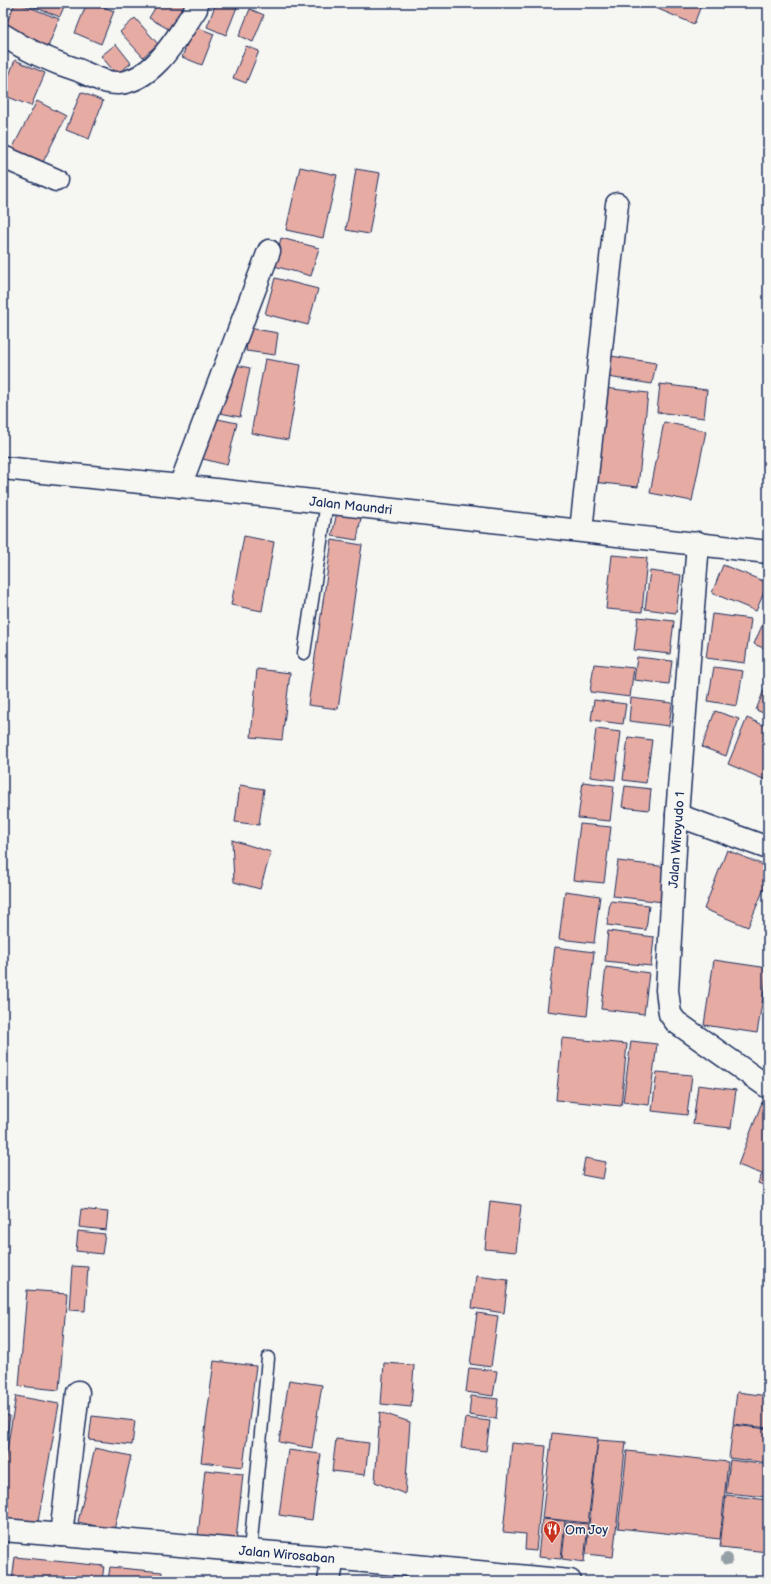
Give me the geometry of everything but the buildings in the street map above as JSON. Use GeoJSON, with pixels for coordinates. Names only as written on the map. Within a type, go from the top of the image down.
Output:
{"type":"FeatureCollection","features":[{"type":"Feature","properties":{"kind":"street"},"geometry":{"type":"LineString","coordinates":[[3,35],[15,43],[59,64],[118,83],[141,75],[156,64],[172,46],[196,9]]}},
{"type":"Feature","properties":{"kind":"street"},"geometry":{"type":"LineString","coordinates":[[3,157],[56,180]]}},
{"type":"Feature","properties":{"kind":"street"},"geometry":{"type":"LineString","coordinates":[[581,530],[617,204]]}},
{"type":"Feature","properties":{"kind":"street"},"geometry":{"type":"LineString","coordinates":[[180,486],[269,252]]}},
{"type":"Feature","properties":{"kind":"street","name":"Jalan Maundri"},"geometry":{"type":"LineString","coordinates":[[3,468],[326,502],[768,552]]}},
{"type":"Feature","properties":{"kind":"street","name":"Jalan Wiroyudo 1"},"geometry":{"type":"LineString","coordinates":[[698,543],[677,815],[667,990],[670,1014],[676,1022],[768,1087]]}},
{"type":"Feature","properties":{"kind":"street"},"geometry":{"type":"LineString","coordinates":[[677,815],[768,848]]}},
{"type":"Feature","properties":{"kind":"street"},"geometry":{"type":"LineString","coordinates":[[61,1535],[78,1392]]}},
{"type":"Feature","properties":{"kind":"street","name":"Jalan Wirosaban"},"geometry":{"type":"LineString","coordinates":[[3,1530],[333,1558],[570,1581]]}},
{"type":"Feature","properties":{"kind":"street"},"geometry":{"type":"LineString","coordinates":[[329,1581],[333,1558]]}},
{"type":"Feature","properties":{"kind":"lane"},"geometry":{"type":"LineString","coordinates":[[304,654],[326,502]]}},
{"type":"Feature","properties":{"kind":"lane"},"geometry":{"type":"LineString","coordinates":[[250,1551],[268,1358]]}},
{"type":"Feature","properties":{"kind":"place","name":"Om Joy"},"geometry":{"type":"Point","coordinates":[552,1544]}}]}
